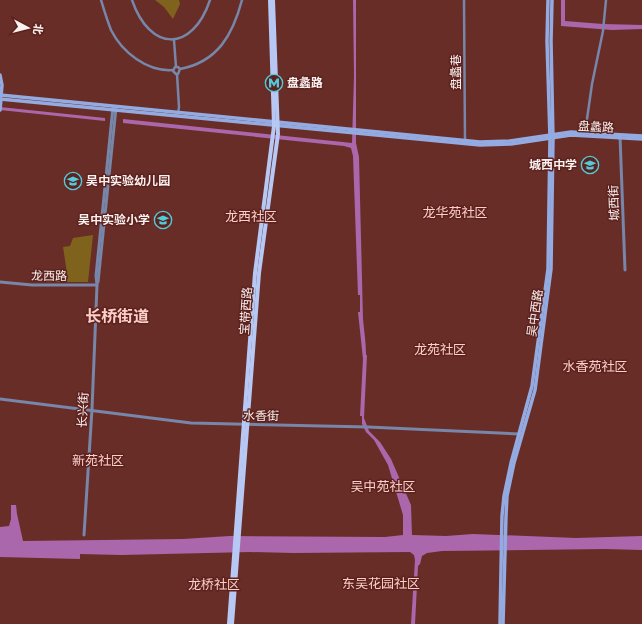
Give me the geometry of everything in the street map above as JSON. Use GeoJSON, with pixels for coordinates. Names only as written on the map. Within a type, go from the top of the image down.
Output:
{"type":"FeatureCollection","features":[{"type":"Feature","properties":{"kind":"main road","name":"宝带西路"},"geometry":{"type":"LineString","coordinates":[[270,0],[276,124]]}},
{"type":"Feature","properties":{"kind":"main road","name":"宝带西路"},"geometry":{"type":"LineString","coordinates":[[232,624],[245,425],[259,273],[276,133],[273,0]]}},
{"type":"Feature","properties":{"kind":"main road","name":"吴中西路"},"geometry":{"type":"LineString","coordinates":[[548,0],[547,56],[551,136]]}},
{"type":"Feature","properties":{"kind":"main road","name":"吴中西路"},"geometry":{"type":"LineString","coordinates":[[503,624],[504,533],[509,484],[532,386],[548,269],[551,136],[550,41],[552,0]]}},
{"type":"Feature","properties":{"kind":"main road"},"geometry":{"type":"LineString","coordinates":[[0,75],[2,85],[0,110]]}},
{"type":"Feature","properties":{"kind":"main road","name":"盘蠡路"},"geometry":{"type":"LineString","coordinates":[[1,97],[497,146],[551,136],[585,134],[642,136]]}},
{"type":"Feature","properties":{"kind":"main road","name":"盘蠡路"},"geometry":{"type":"LineString","coordinates":[[620,136],[642,139]]}},
{"type":"Feature","properties":{"kind":"main road","name":"吴中西路"},"geometry":{"type":"LineString","coordinates":[[500,624],[504,552]]}},
{"type":"Feature","properties":{"kind":"main road","name":"宝带西路"},"geometry":{"type":"LineString","coordinates":[[229,624],[236,554]]}},
{"type":"Feature","properties":{"kind":"street"},"geometry":{"type":"LineString","coordinates":[[101,0],[112,31],[129,54],[148,66],[158,69],[173,70],[173,73],[177,74]]}},
{"type":"Feature","properties":{"kind":"street"},"geometry":{"type":"LineString","coordinates":[[132,0],[138,15],[150,29],[162,38],[174,40],[184,37],[191,32],[202,17],[210,0]]}},
{"type":"Feature","properties":{"kind":"street"},"geometry":{"type":"LineString","coordinates":[[176,67],[180,69],[191,67],[208,59],[223,44],[234,25],[242,0]]}},
{"type":"Feature","properties":{"kind":"street","name":"盘蠡巷"},"geometry":{"type":"LineString","coordinates":[[464,0],[465,142]]}},
{"type":"Feature","properties":{"kind":"street"},"geometry":{"type":"LineString","coordinates":[[585,134],[592,84],[603,31],[606,0]]}},
{"type":"Feature","properties":{"kind":"street"},"geometry":{"type":"LineString","coordinates":[[173,70],[176,67],[174,40]]}},
{"type":"Feature","properties":{"kind":"street"},"geometry":{"type":"LineString","coordinates":[[178,115],[177,74],[180,72],[180,69]]}},
{"type":"Feature","properties":{"kind":"street","name":"长兴街"},"geometry":{"type":"LineString","coordinates":[[84,535],[92,410],[97,286],[96,276],[114,109]]}},
{"type":"Feature","properties":{"kind":"street","name":"城西街"},"geometry":{"type":"LineString","coordinates":[[620,136],[625,270]]}},
{"type":"Feature","properties":{"kind":"street","name":"龙西路"},"geometry":{"type":"LineString","coordinates":[[0,282],[32,285],[97,286]]}},
{"type":"Feature","properties":{"kind":"street","name":"水香街"},"geometry":{"type":"LineString","coordinates":[[0,399],[191,423],[368,427],[521,434]]}},
{"type":"Feature","properties":{"kind":"shaded area"},"geometry":{"type":"Polygon","coordinates":[[[155,0],[179,0],[180,4],[173,19],[164,7],[155,0]]]}},
{"type":"Feature","properties":{"kind":"shaded area"},"geometry":{"type":"Polygon","coordinates":[[[353,0],[356,0],[356,143],[359,157],[363,319],[367,355],[364,418],[369,431],[380,442],[391,459],[411,505],[412,535],[446,536],[473,534],[576,538],[642,536],[642,550],[442,551],[427,553],[422,556],[418,566],[415,624],[411,624],[415,560],[414,555],[410,552],[250,552],[121,555],[80,554],[80,559],[0,557],[0,527],[9,526],[11,519],[11,505],[16,505],[23,541],[183,539],[230,536],[385,537],[403,535],[403,515],[388,465],[374,440],[366,432],[362,424],[362,416],[360,416],[363,359],[358,312],[360,312],[360,295],[358,295],[353,156],[351,148],[344,146],[123,123],[123,119],[352,143],[354,76],[353,0]]]}},
{"type":"Feature","properties":{"kind":"shaded area"},"geometry":{"type":"Polygon","coordinates":[[[561,0],[565,0],[565,21],[642,25],[642,29],[612,30],[561,26],[561,0]]]}},
{"type":"Feature","properties":{"kind":"shaded area"},"geometry":{"type":"Polygon","coordinates":[[[0,107],[105,118],[105,121],[0,110],[0,107]]]}},
{"type":"Feature","properties":{"kind":"shaded area"},"geometry":{"type":"Polygon","coordinates":[[[93,235],[88,282],[42,282],[41,277],[68,279],[63,247],[70,246],[73,238],[93,235]]]}},
{"type":"Feature","properties":{"kind":"place","name":"盘蠡路"},"geometry":{"type":"Point","coordinates":[274,83]}},
{"type":"Feature","properties":{"kind":"place","name":"城西中学"},"geometry":{"type":"Point","coordinates":[590,165]}},
{"type":"Feature","properties":{"kind":"place","name":"吴中实验幼儿园"},"geometry":{"type":"Point","coordinates":[73,181]}},
{"type":"Feature","properties":{"kind":"place","name":"吴中实验小学"},"geometry":{"type":"Point","coordinates":[163,220]}},
{"type":"Feature","properties":{"kind":"district","name":"龙华苑社区"},"geometry":{"type":"Point","coordinates":[455,212]}},
{"type":"Feature","properties":{"kind":"district","name":"龙西社区"},"geometry":{"type":"Point","coordinates":[251,216]}},
{"type":"Feature","properties":{"kind":"district","name":"长桥街道"},"geometry":{"type":"Point","coordinates":[117,316]}},
{"type":"Feature","properties":{"kind":"district","name":"龙苑社区"},"geometry":{"type":"Point","coordinates":[440,349]}},
{"type":"Feature","properties":{"kind":"district","name":"水香苑社区"},"geometry":{"type":"Point","coordinates":[595,366]}},
{"type":"Feature","properties":{"kind":"district","name":"新苑社区"},"geometry":{"type":"Point","coordinates":[98,460]}},
{"type":"Feature","properties":{"kind":"district","name":"吴中苑社区"},"geometry":{"type":"Point","coordinates":[383,486]}},
{"type":"Feature","properties":{"kind":"district","name":"东吴花园社区"},"geometry":{"type":"Point","coordinates":[381,583]}},
{"type":"Feature","properties":{"kind":"district","name":"龙桥社区"},"geometry":{"type":"Point","coordinates":[214,584]}}]}
